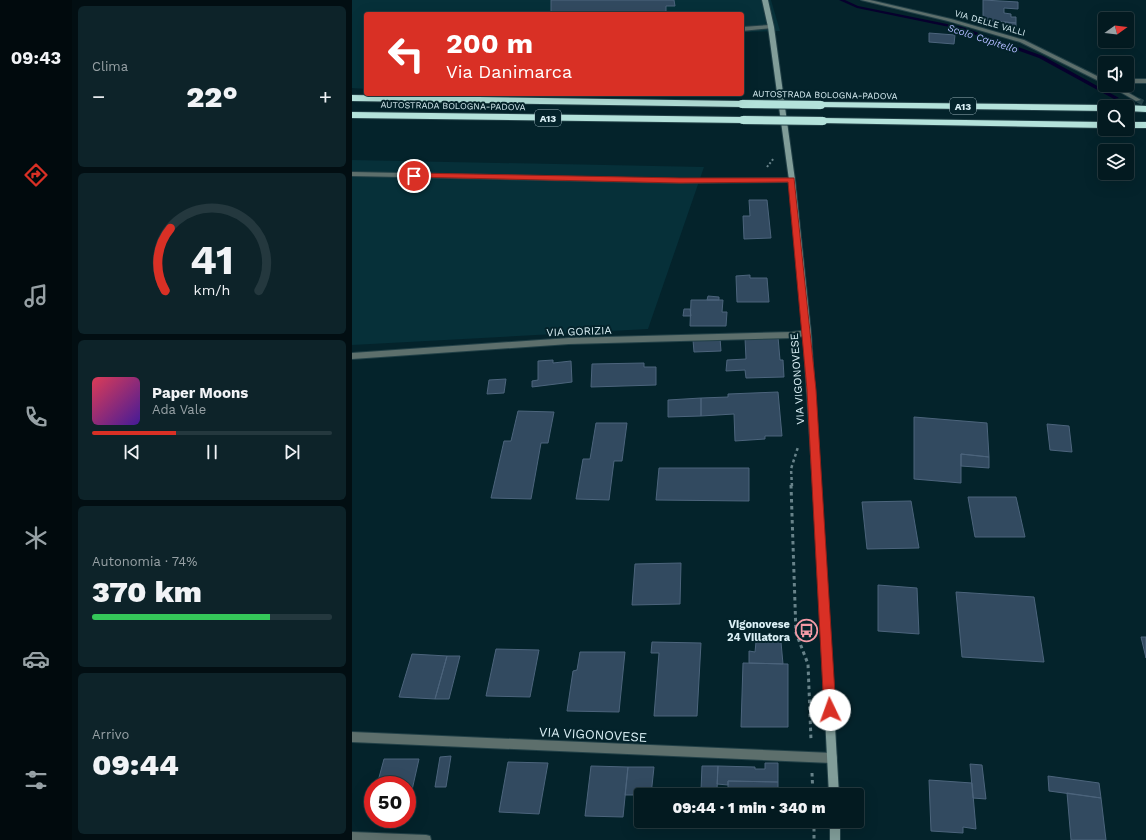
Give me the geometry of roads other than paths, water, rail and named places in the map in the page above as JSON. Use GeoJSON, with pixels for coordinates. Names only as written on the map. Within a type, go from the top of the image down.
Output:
{"type":"FeatureCollection","features":[{"type":"Feature","properties":{"kind":"highway","name":"AUTOSTRADA BOLOGNA-PADOVA"},"geometry":{"type":"LineString","coordinates":[[352,98],[1098,108]]}},
{"type":"Feature","properties":{"kind":"highway"},"geometry":{"type":"LineString","coordinates":[[1134,108],[1146,109]]}},
{"type":"Feature","properties":{"kind":"highway","name":"AUTOSTRADA BOLOGNA-PADOVA"},"geometry":{"type":"LineString","coordinates":[[352,115],[1098,125]]}},
{"type":"Feature","properties":{"kind":"highway"},"geometry":{"type":"LineString","coordinates":[[1134,125],[1146,126]]}},
{"type":"Feature","properties":{"kind":"main road","name":"VIA VIGONOVESE"},"geometry":{"type":"LineString","coordinates":[[765,0],[771,27],[792,180],[807,333],[834,788]]}},
{"type":"Feature","properties":{"kind":"main road"},"geometry":{"type":"LineString","coordinates":[[835,828],[836,840]]}},
{"type":"Feature","properties":{"kind":"street","name":"VIA DELLE VALLI"},"geometry":{"type":"LineString","coordinates":[[864,0],[949,20],[1022,41],[1098,79]]}},
{"type":"Feature","properties":{"kind":"street"},"geometry":{"type":"LineString","coordinates":[[744,29],[771,27]]}},
{"type":"Feature","properties":{"kind":"street"},"geometry":{"type":"LineString","coordinates":[[1134,81],[1146,81]]}},
{"type":"Feature","properties":{"kind":"street"},"geometry":{"type":"LineString","coordinates":[[1123,92],[1138,100]]}},
{"type":"Feature","properties":{"kind":"street"},"geometry":{"type":"LineString","coordinates":[[352,174],[680,181],[792,180]]}},
{"type":"Feature","properties":{"kind":"street","name":"VIA GORIZIA"},"geometry":{"type":"LineString","coordinates":[[352,356],[569,341],[792,335],[807,333]]}},
{"type":"Feature","properties":{"kind":"street","name":"VIA VIGONOVESE"},"geometry":{"type":"LineString","coordinates":[[352,737],[832,758]]}},
{"type":"Feature","properties":{"kind":"street"},"geometry":{"type":"LineString","coordinates":[[352,837],[426,840]]}},
{"type":"Feature","properties":{"kind":"waterway","name":"Scolo Capitello"},"geometry":{"type":"LineString","coordinates":[[841,0],[857,7],[960,28],[1041,57],[1116,98]]}},
{"type":"Feature","properties":{"kind":"tunnel"},"geometry":{"type":"LineString","coordinates":[[1138,100],[1146,104]]}},
{"type":"Feature","properties":{"kind":"place","name":"Vigonovese 24 Villatora"},"geometry":{"type":"Point","coordinates":[806,630]}}]}
